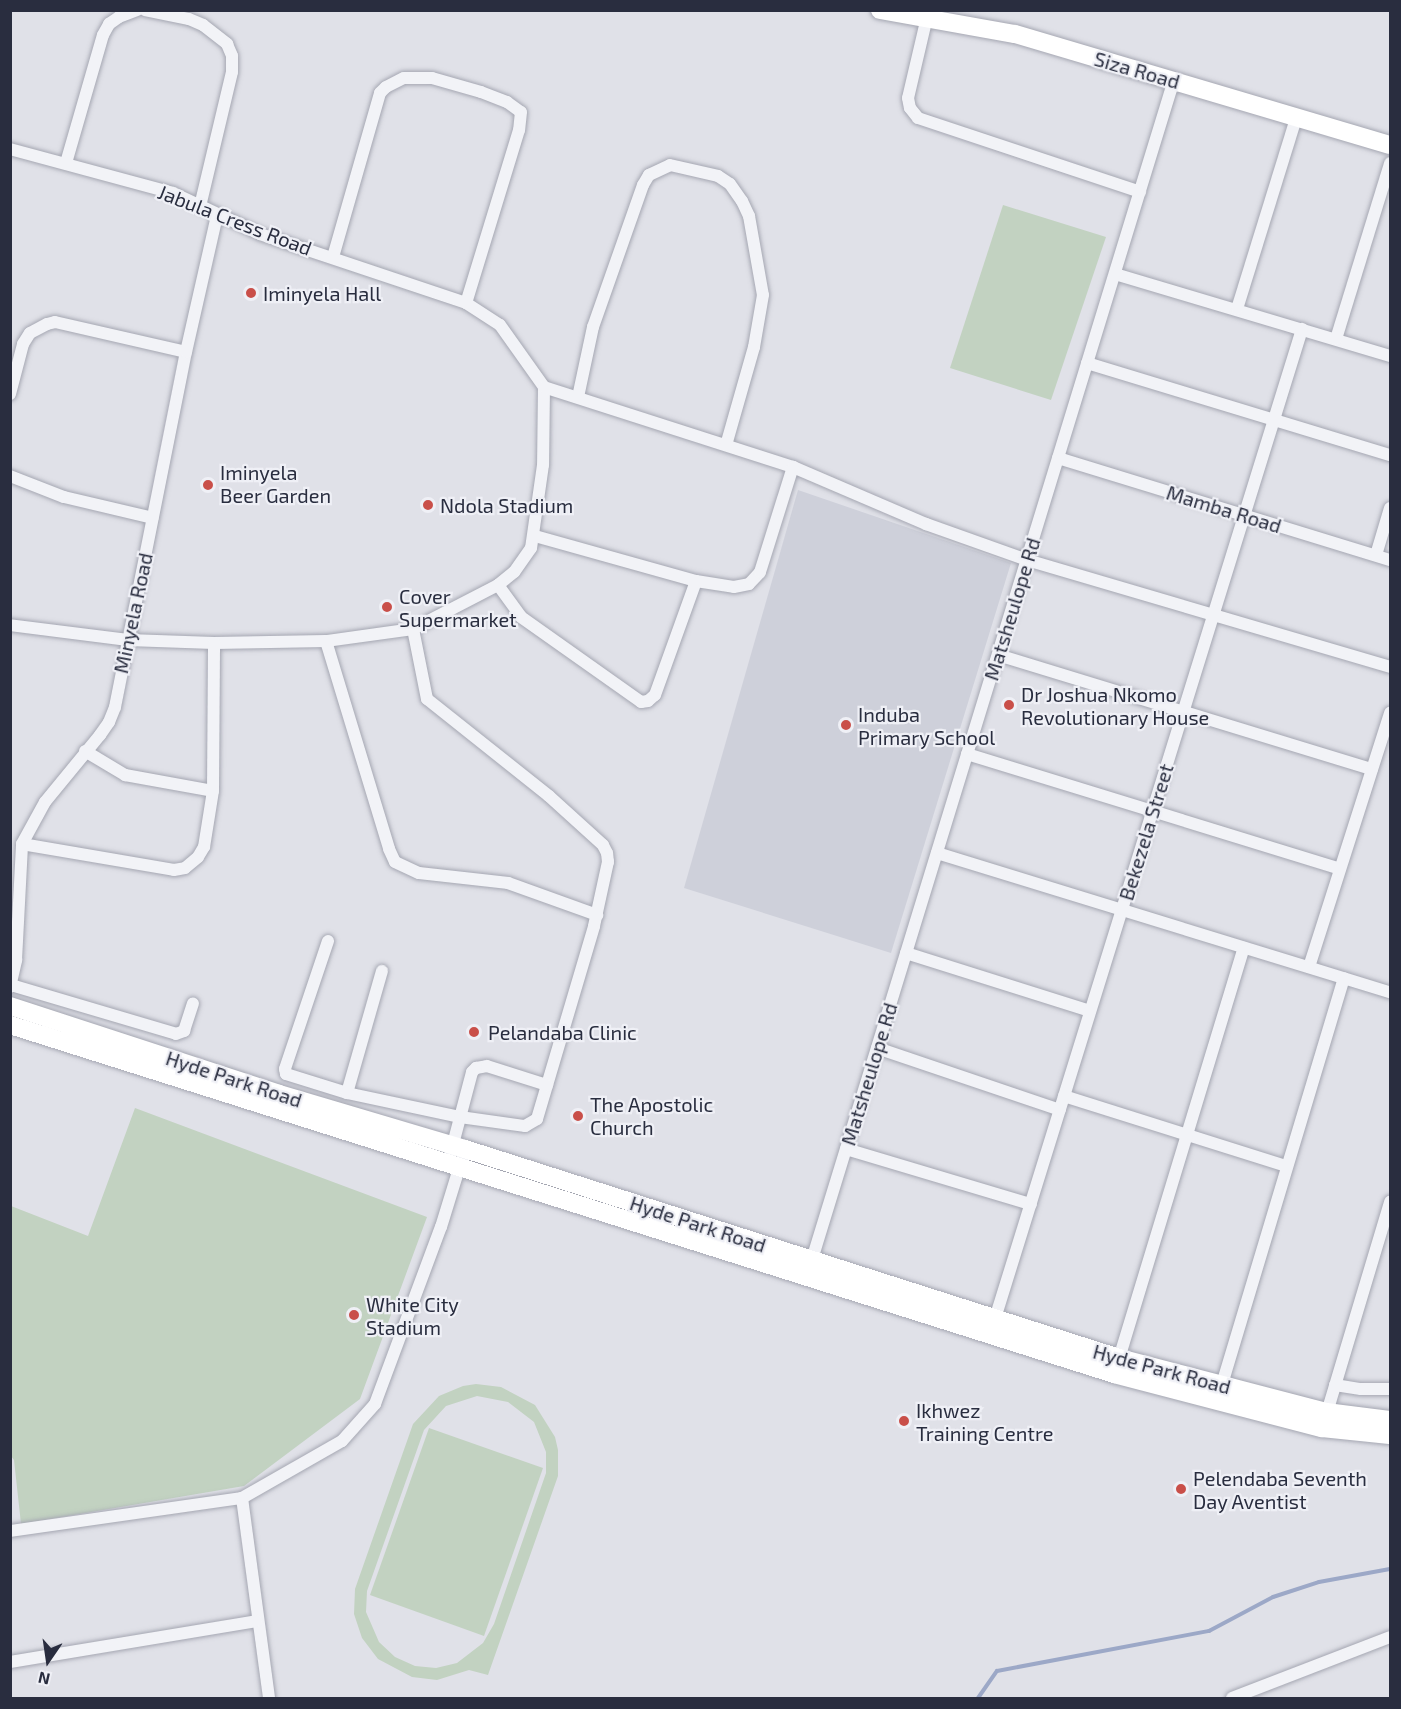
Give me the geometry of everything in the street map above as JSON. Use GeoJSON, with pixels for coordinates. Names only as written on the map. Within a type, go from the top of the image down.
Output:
{"type":"FeatureCollection","features":[{"type":"Feature","properties":{"kind":"street"},"geometry":{"type":"LineString","coordinates":[[66,163],[103,35],[109,24],[137,10]]}},
{"type":"Feature","properties":{"kind":"street"},"geometry":{"type":"LineString","coordinates":[[145,10],[189,19],[203,25],[227,44],[232,56],[232,72],[200,206]]}},
{"type":"Feature","properties":{"kind":"street","name":"Siza Road"},"geometry":{"type":"LineString","coordinates":[[880,10],[1015,34],[1390,145]]}},
{"type":"Feature","properties":{"kind":"street"},"geometry":{"type":"LineString","coordinates":[[927,17],[908,98],[910,108],[918,118],[1140,192]]}},
{"type":"Feature","properties":{"kind":"street"},"geometry":{"type":"LineString","coordinates":[[333,257],[380,93],[386,87],[404,78],[432,78],[481,92],[507,102],[521,112],[519,130],[466,303]]}},
{"type":"Feature","properties":{"kind":"street","name":"Matsheulope Rd"},"geometry":{"type":"LineString","coordinates":[[809,1269],[1174,80]]}},
{"type":"Feature","properties":{"kind":"street"},"geometry":{"type":"LineString","coordinates":[[1237,309],[1296,118]]}},
{"type":"Feature","properties":{"kind":"street","name":"Jabula Cress Road"},"geometry":{"type":"LineString","coordinates":[[10,149],[173,193],[217,216],[260,234],[466,303],[500,325],[543,387]]}},
{"type":"Feature","properties":{"kind":"street"},"geometry":{"type":"LineString","coordinates":[[1336,339],[1390,164]]}},
{"type":"Feature","properties":{"kind":"street"},"geometry":{"type":"LineString","coordinates":[[578,398],[593,327],[643,185],[649,175],[670,165],[718,176],[730,184],[749,216],[763,294],[754,347],[726,445]]}},
{"type":"Feature","properties":{"kind":"street","name":"Minyela Road"},"geometry":{"type":"LineString","coordinates":[[11,986],[16,960],[22,844],[45,802],[110,722],[186,352],[217,216]]}},
{"type":"Feature","properties":{"kind":"street"},"geometry":{"type":"LineString","coordinates":[[1115,274],[1390,356]]}},
{"type":"Feature","properties":{"kind":"street"},"geometry":{"type":"LineString","coordinates":[[10,394],[23,344],[30,333],[55,322],[186,352]]}},
{"type":"Feature","properties":{"kind":"street","name":"Bekezela Street"},"geometry":{"type":"LineString","coordinates":[[992,1327],[1302,329]]}},
{"type":"Feature","properties":{"kind":"street"},"geometry":{"type":"LineString","coordinates":[[1087,363],[1390,455]]}},
{"type":"Feature","properties":{"kind":"street"},"geometry":{"type":"LineString","coordinates":[[10,625],[128,640],[214,643],[326,641],[413,629],[498,585],[524,561],[535,536],[543,465],[543,387],[793,466],[926,524],[1027,560],[1390,668]]}},
{"type":"Feature","properties":{"kind":"street","name":"Mamba Road"},"geometry":{"type":"LineString","coordinates":[[1058,458],[1390,560]]}},
{"type":"Feature","properties":{"kind":"street"},"geometry":{"type":"LineString","coordinates":[[535,536],[696,581],[734,587],[750,584],[760,572],[793,466]]}},
{"type":"Feature","properties":{"kind":"street"},"geometry":{"type":"LineString","coordinates":[[10,476],[64,497],[153,518]]}},
{"type":"Feature","properties":{"kind":"street"},"geometry":{"type":"LineString","coordinates":[[1376,555],[1390,508]]}},
{"type":"Feature","properties":{"kind":"street"},"geometry":{"type":"LineString","coordinates":[[498,585],[521,617],[641,702],[648,701],[655,695],[696,581]]}},
{"type":"Feature","properties":{"kind":"street"},"geometry":{"type":"LineString","coordinates":[[328,941],[285,1069],[291,1077],[347,1093],[460,1118],[525,1126],[537,1119],[597,915],[608,862],[603,845],[549,795],[427,699],[413,629]]}},
{"type":"Feature","properties":{"kind":"street"},"geometry":{"type":"LineString","coordinates":[[326,641],[388,849],[395,861],[418,873],[508,883],[597,915]]}},
{"type":"Feature","properties":{"kind":"street"},"geometry":{"type":"LineString","coordinates":[[22,844],[174,870],[185,868],[198,857],[204,847],[213,791],[214,643]]}},
{"type":"Feature","properties":{"kind":"street"},"geometry":{"type":"LineString","coordinates":[[998,655],[1372,769]]}},
{"type":"Feature","properties":{"kind":"street"},"geometry":{"type":"LineString","coordinates":[[1309,968],[1372,769],[1387,738],[1390,712]]}},
{"type":"Feature","properties":{"kind":"street"},"geometry":{"type":"LineString","coordinates":[[85,752],[124,775],[213,791]]}},
{"type":"Feature","properties":{"kind":"street"},"geometry":{"type":"LineString","coordinates":[[967,754],[1340,869]]}},
{"type":"Feature","properties":{"kind":"street"},"geometry":{"type":"LineString","coordinates":[[937,853],[1390,992]]}},
{"type":"Feature","properties":{"kind":"street"},"geometry":{"type":"LineString","coordinates":[[1116,1366],[1244,948]]}},
{"type":"Feature","properties":{"kind":"street"},"geometry":{"type":"LineString","coordinates":[[906,952],[1090,1011]]}},
{"type":"Feature","properties":{"kind":"street"},"geometry":{"type":"LineString","coordinates":[[347,1093],[382,971]]}},
{"type":"Feature","properties":{"kind":"street"},"geometry":{"type":"LineString","coordinates":[[1219,1394],[1344,978]]}},
{"type":"Feature","properties":{"kind":"street"},"geometry":{"type":"LineString","coordinates":[[11,986],[176,1034],[184,1032],[193,1003]]}},
{"type":"Feature","properties":{"kind":"street","name":"Hyde Park Road"},"geometry":{"type":"LineString","coordinates":[[10,1006],[279,1094],[456,1156]]}},
{"type":"Feature","properties":{"kind":"street","name":"Hyde Park Road"},"geometry":{"type":"LineString","coordinates":[[10,1025],[456,1156],[1116,1366],[1219,1394],[1390,1435]]}},
{"type":"Feature","properties":{"kind":"street"},"geometry":{"type":"LineString","coordinates":[[877,1048],[1060,1110]]}},
{"type":"Feature","properties":{"kind":"street"},"geometry":{"type":"LineString","coordinates":[[10,1531],[242,1498],[342,1442],[375,1404],[441,1227],[456,1156],[460,1118],[472,1072],[476,1068],[487,1066],[547,1084]]}},
{"type":"Feature","properties":{"kind":"street"},"geometry":{"type":"LineString","coordinates":[[1064,1096],[1286,1166]]}},
{"type":"Feature","properties":{"kind":"street"},"geometry":{"type":"LineString","coordinates":[[846,1149],[1030,1204]]}},
{"type":"Feature","properties":{"kind":"street"},"geometry":{"type":"LineString","coordinates":[[1324,1420],[1390,1202]]}},
{"type":"Feature","properties":{"kind":"street"},"geometry":{"type":"LineString","coordinates":[[1335,1385],[1390,1389]]}},
{"type":"Feature","properties":{"kind":"street","name":"Hyde Park Road"},"geometry":{"type":"LineString","coordinates":[[1324,1420],[1390,1420]]}},
{"type":"Feature","properties":{"kind":"street"},"geometry":{"type":"LineString","coordinates":[[242,1498],[268,1698]]}},
{"type":"Feature","properties":{"kind":"street"},"geometry":{"type":"LineString","coordinates":[[10,1662],[257,1621]]}},
{"type":"Feature","properties":{"kind":"street"},"geometry":{"type":"LineString","coordinates":[[1232,1698],[1390,1637]]}},
{"type":"Feature","properties":{"kind":"shaded area","name":"Induba Primary School"},"geometry":{"type":"Polygon","coordinates":[[[798,490],[1011,563],[891,953],[684,888],[798,490]]]}},
{"type":"Feature","properties":{"kind":"green space"},"geometry":{"type":"Polygon","coordinates":[[[1003,205],[1106,237],[1051,400],[950,368],[1003,205]]]}},
{"type":"Feature","properties":{"kind":"green space"},"geometry":{"type":"Polygon","coordinates":[[[135,1108],[427,1217],[360,1399],[244,1486],[21,1524],[14,1460],[11,1456],[11,1206],[88,1236],[135,1108]]]}},
{"type":"Feature","properties":{"kind":"green space"},"geometry":{"type":"Polygon","coordinates":[[[476,1384],[501,1387],[535,1405],[555,1437],[558,1450],[558,1476],[488,1675],[469,1670],[437,1680],[412,1677],[378,1659],[362,1638],[354,1614],[355,1589],[413,1424],[439,1396],[463,1386],[476,1384]],[[477,1396],[446,1406],[424,1430],[367,1591],[366,1612],[379,1642],[395,1657],[415,1666],[436,1668],[457,1663],[483,1643],[494,1624],[546,1473],[546,1452],[534,1422],[508,1402],[477,1396]]]}},
{"type":"Feature","properties":{"kind":"green space"},"geometry":{"type":"Polygon","coordinates":[[[429,1428],[543,1468],[484,1636],[370,1595],[429,1428]]]}},
{"type":"Feature","properties":{"kind":"waterway"},"geometry":{"type":"LineString","coordinates":[[978,1698],[997,1671],[1209,1631],[1273,1597],[1319,1582],[1390,1569]]}},
{"type":"Feature","properties":{"kind":"place","name":"Iminyela Hall"},"geometry":{"type":"Point","coordinates":[251,293]}},
{"type":"Feature","properties":{"kind":"place","name":"Iminyela Beer Garden"},"geometry":{"type":"Point","coordinates":[208,485]}},
{"type":"Feature","properties":{"kind":"place","name":"Ndola Stadium"},"geometry":{"type":"Point","coordinates":[428,505]}},
{"type":"Feature","properties":{"kind":"place","name":"Cover Supermarket"},"geometry":{"type":"Point","coordinates":[387,607]}},
{"type":"Feature","properties":{"kind":"place","name":"Dr Joshua Nkomo Revolutionary House"},"geometry":{"type":"Point","coordinates":[1009,705]}},
{"type":"Feature","properties":{"kind":"place","name":"Induba Primary School"},"geometry":{"type":"Point","coordinates":[846,725]}},
{"type":"Feature","properties":{"kind":"place","name":"Pelandaba Clinic"},"geometry":{"type":"Point","coordinates":[474,1032]}},
{"type":"Feature","properties":{"kind":"place","name":"The Apostolic Church"},"geometry":{"type":"Point","coordinates":[578,1116]}},
{"type":"Feature","properties":{"kind":"place","name":"White City Stadium"},"geometry":{"type":"Point","coordinates":[354,1315]}},
{"type":"Feature","properties":{"kind":"place","name":"Ikhwez Training Centre"},"geometry":{"type":"Point","coordinates":[904,1421]}},
{"type":"Feature","properties":{"kind":"place","name":"Pelendaba Seventh Day Aventist"},"geometry":{"type":"Point","coordinates":[1181,1489]}}]}
